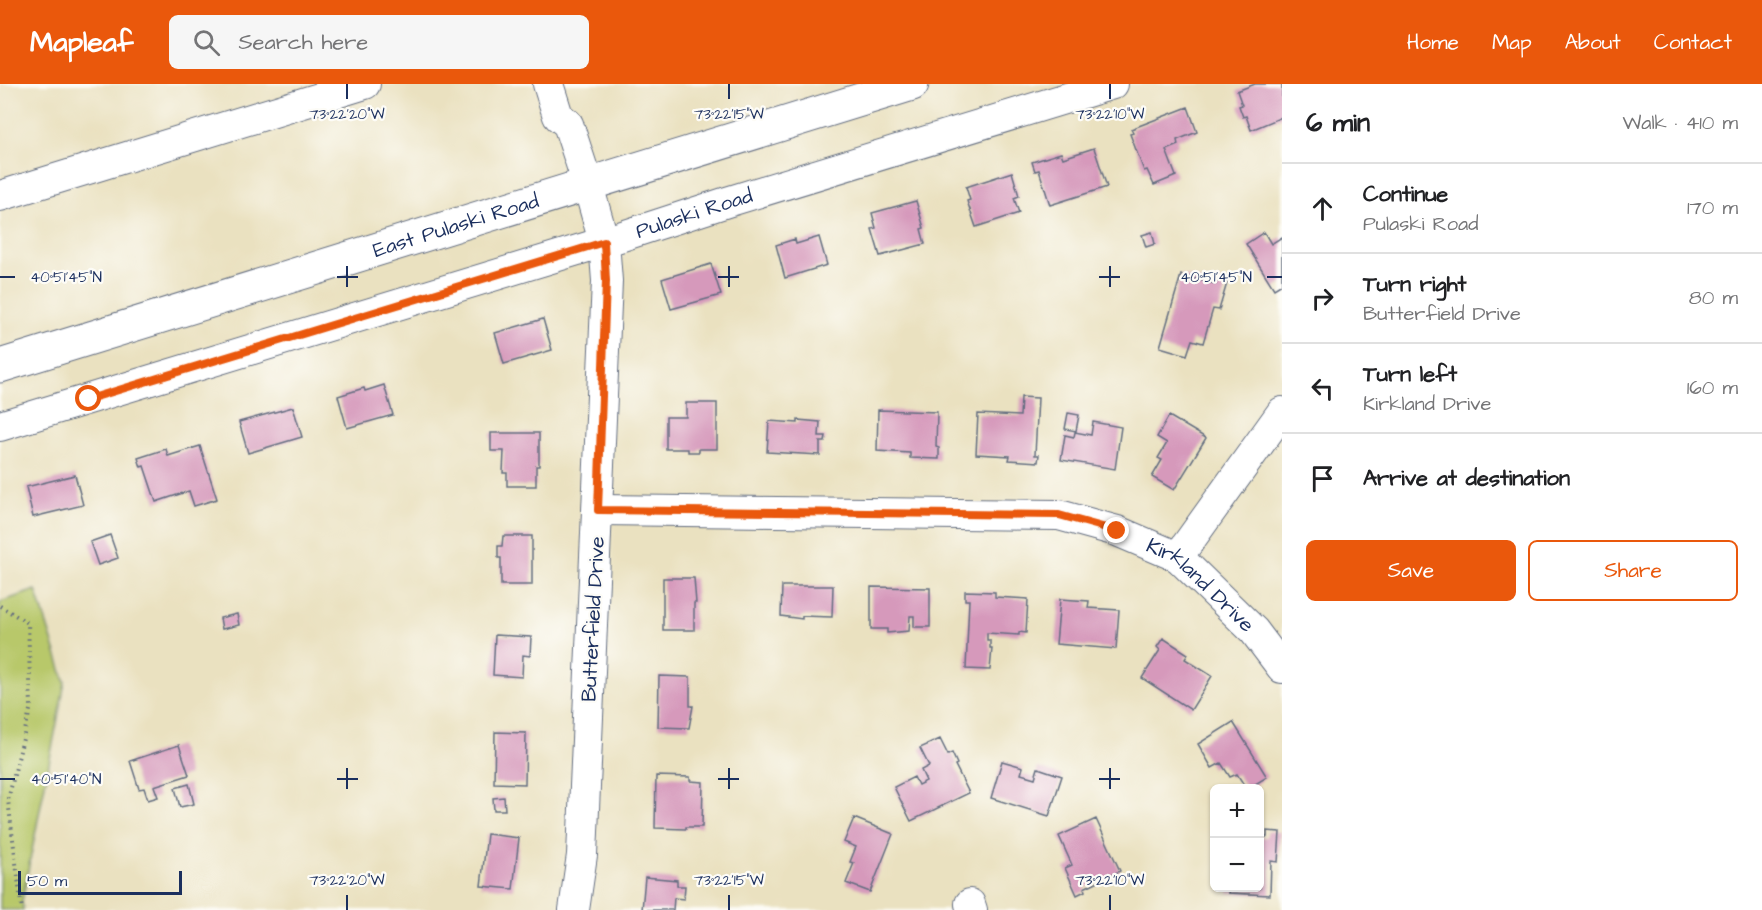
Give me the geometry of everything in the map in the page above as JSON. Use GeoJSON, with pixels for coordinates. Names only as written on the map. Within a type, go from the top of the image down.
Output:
{"type":"FeatureCollection","features":[{"type":"Feature","properties":{"kind":"main road","name":"East Pulaski Road"},"geometry":{"type":"LineString","coordinates":[[0,366],[912,84]]}},
{"type":"Feature","properties":{"kind":"street"},"geometry":{"type":"LineString","coordinates":[[0,196],[365,84]]}},
{"type":"Feature","properties":{"kind":"street"},"geometry":{"type":"LineString","coordinates":[[548,84],[558,116],[568,124],[574,109],[567,84]]}},
{"type":"Feature","properties":{"kind":"street","name":"Pulaski Road"},"geometry":{"type":"LineString","coordinates":[[0,426],[1113,84]]}},
{"type":"Feature","properties":{"kind":"street","name":"Butterfield Drive"},"geometry":{"type":"LineString","coordinates":[[568,124],[604,242],[606,281],[582,855],[574,910]]}},
{"type":"Feature","properties":{"kind":"street"},"geometry":{"type":"LineString","coordinates":[[1178,557],[1282,412]]}},
{"type":"Feature","properties":{"kind":"street","name":"Kirkland Drive"},"geometry":{"type":"LineString","coordinates":[[598,510],[1059,515],[1117,531],[1178,557],[1254,632],[1282,668]]}},
{"type":"Feature","properties":{"kind":"path"},"geometry":{"type":"LineString","coordinates":[[0,606],[28,624],[31,706],[8,800],[22,910]]}},
{"type":"Feature","properties":{"kind":"green space"},"geometry":{"type":"Polygon","coordinates":[[[36,590],[65,682],[22,901],[23,910],[0,910],[0,602],[36,590]]]}},
{"type":"Feature","properties":{"kind":"building"},"geometry":{"type":"Polygon","coordinates":[[[1255,84],[1282,84],[1282,117],[1251,130],[1239,106],[1242,105],[1237,91],[1255,84]]]}},
{"type":"Feature","properties":{"kind":"building"},"geometry":{"type":"Polygon","coordinates":[[[1188,107],[1197,132],[1177,140],[1178,145],[1166,150],[1176,176],[1154,185],[1147,170],[1144,171],[1130,134],[1133,133],[1131,129],[1188,107]]]}},
{"type":"Feature","properties":{"kind":"building"},"geometry":{"type":"Polygon","coordinates":[[[1094,148],[1107,187],[1050,205],[1039,170],[1035,171],[1032,162],[1061,153],[1063,158],[1094,148]]]}},
{"type":"Feature","properties":{"kind":"building"},"geometry":{"type":"Polygon","coordinates":[[[1012,172],[1019,196],[1014,198],[1019,213],[976,227],[967,201],[970,200],[966,187],[1012,172]]]}},
{"type":"Feature","properties":{"kind":"building"},"geometry":{"type":"Polygon","coordinates":[[[916,201],[924,228],[921,229],[925,244],[880,256],[872,229],[876,228],[872,213],[916,201]]]}},
{"type":"Feature","properties":{"kind":"building"},"geometry":{"type":"Polygon","coordinates":[[[1152,232],[1155,244],[1146,247],[1142,235],[1152,232]]]}},
{"type":"Feature","properties":{"kind":"building"},"geometry":{"type":"Polygon","coordinates":[[[1264,232],[1271,244],[1282,237],[1282,284],[1274,289],[1246,244],[1264,232]]]}},
{"type":"Feature","properties":{"kind":"building"},"geometry":{"type":"Polygon","coordinates":[[[819,237],[827,265],[785,278],[776,245],[795,239],[796,244],[819,237]]]}},
{"type":"Feature","properties":{"kind":"building"},"geometry":{"type":"Polygon","coordinates":[[[711,264],[721,295],[671,309],[662,279],[711,264]]]}},
{"type":"Feature","properties":{"kind":"building"},"geometry":{"type":"Polygon","coordinates":[[[1181,275],[1216,284],[1217,280],[1227,283],[1219,310],[1213,309],[1203,343],[1192,340],[1187,355],[1160,347],[1181,275]]]}},
{"type":"Feature","properties":{"kind":"building"},"geometry":{"type":"Polygon","coordinates":[[[543,319],[552,350],[504,364],[495,333],[543,319]]]}},
{"type":"Feature","properties":{"kind":"building"},"geometry":{"type":"Polygon","coordinates":[[[384,385],[393,415],[347,428],[338,396],[384,385]]]}},
{"type":"Feature","properties":{"kind":"building"},"geometry":{"type":"Polygon","coordinates":[[[1021,397],[1038,398],[1035,455],[1039,455],[1038,462],[1009,460],[1010,456],[976,454],[978,414],[1020,416],[1021,397]]]}},
{"type":"Feature","properties":{"kind":"building"},"geometry":{"type":"Polygon","coordinates":[[[686,403],[717,403],[717,449],[699,449],[699,452],[688,452],[688,449],[666,449],[666,417],[686,417],[686,403]]]}},
{"type":"Feature","properties":{"kind":"building"},"geometry":{"type":"Polygon","coordinates":[[[293,407],[302,437],[248,453],[239,422],[293,407]]]}},
{"type":"Feature","properties":{"kind":"building"},"geometry":{"type":"Polygon","coordinates":[[[878,410],[937,412],[936,447],[939,448],[939,459],[910,458],[910,453],[877,451],[878,410]]]}},
{"type":"Feature","properties":{"kind":"building"},"geometry":{"type":"Polygon","coordinates":[[[1068,413],[1079,415],[1076,431],[1065,429],[1068,413]]]}},
{"type":"Feature","properties":{"kind":"building"},"geometry":{"type":"Polygon","coordinates":[[[1169,416],[1206,438],[1174,490],[1152,477],[1162,460],[1158,458],[1167,443],[1157,437],[1169,416]]]}},
{"type":"Feature","properties":{"kind":"building"},"geometry":{"type":"Polygon","coordinates":[[[798,420],[820,422],[819,436],[826,436],[825,442],[820,442],[820,455],[767,452],[769,421],[798,423],[798,420]]]}},
{"type":"Feature","properties":{"kind":"building"},"geometry":{"type":"Polygon","coordinates":[[[1093,422],[1121,427],[1115,469],[1061,460],[1065,435],[1074,437],[1075,432],[1091,435],[1093,422]]]}},
{"type":"Feature","properties":{"kind":"building"},"geometry":{"type":"Polygon","coordinates":[[[491,433],[539,433],[539,466],[536,466],[536,486],[507,486],[507,473],[503,473],[504,451],[491,451],[491,433]]]}},
{"type":"Feature","properties":{"kind":"building"},"geometry":{"type":"Polygon","coordinates":[[[200,446],[217,499],[194,506],[189,491],[156,502],[144,466],[141,467],[138,458],[166,449],[168,456],[200,446]]]}},
{"type":"Feature","properties":{"kind":"building"},"geometry":{"type":"Polygon","coordinates":[[[75,475],[83,505],[33,517],[26,487],[75,475]]]}},
{"type":"Feature","properties":{"kind":"building"},"geometry":{"type":"Polygon","coordinates":[[[110,535],[118,558],[98,565],[90,542],[110,535]]]}},
{"type":"Feature","properties":{"kind":"building"},"geometry":{"type":"Polygon","coordinates":[[[503,536],[532,536],[532,585],[501,585],[501,558],[498,558],[498,546],[502,546],[503,536]]]}},
{"type":"Feature","properties":{"kind":"building"},"geometry":{"type":"Polygon","coordinates":[[[663,578],[694,578],[696,603],[694,603],[694,630],[663,630],[663,578]]]}},
{"type":"Feature","properties":{"kind":"building"},"geometry":{"type":"Polygon","coordinates":[[[782,586],[833,586],[832,617],[802,616],[802,619],[781,616],[782,586]]]}},
{"type":"Feature","properties":{"kind":"building"},"geometry":{"type":"Polygon","coordinates":[[[871,587],[930,588],[930,627],[914,627],[914,616],[910,616],[909,631],[887,633],[887,629],[871,629],[871,587]]]}},
{"type":"Feature","properties":{"kind":"building"},"geometry":{"type":"Polygon","coordinates":[[[965,591],[995,592],[995,597],[1028,599],[1026,633],[1019,632],[1019,635],[987,633],[987,640],[990,640],[990,648],[992,648],[990,670],[966,669],[969,600],[965,600],[965,591]]]}},
{"type":"Feature","properties":{"kind":"building"},"geometry":{"type":"Polygon","coordinates":[[[1060,599],[1089,601],[1088,608],[1119,610],[1116,649],[1056,644],[1060,599]]]}},
{"type":"Feature","properties":{"kind":"building"},"geometry":{"type":"Polygon","coordinates":[[[237,614],[239,625],[222,629],[220,618],[237,614]]]}},
{"type":"Feature","properties":{"kind":"building"},"geometry":{"type":"Polygon","coordinates":[[[495,635],[531,637],[530,656],[523,655],[522,677],[493,675],[495,635]]]}},
{"type":"Feature","properties":{"kind":"building"},"geometry":{"type":"Polygon","coordinates":[[[1163,638],[1188,654],[1185,659],[1212,676],[1191,710],[1142,678],[1160,650],[1157,647],[1163,638]]]}},
{"type":"Feature","properties":{"kind":"building"},"geometry":{"type":"Polygon","coordinates":[[[659,676],[690,677],[690,706],[693,706],[689,728],[658,727],[659,676]]]}},
{"type":"Feature","properties":{"kind":"building"},"geometry":{"type":"Polygon","coordinates":[[[1233,722],[1267,777],[1256,784],[1243,784],[1237,774],[1230,777],[1221,763],[1212,768],[1198,744],[1233,722]]]}},
{"type":"Feature","properties":{"kind":"building"},"geometry":{"type":"Polygon","coordinates":[[[495,732],[526,733],[525,784],[494,783],[495,732]]]}},
{"type":"Feature","properties":{"kind":"building"},"geometry":{"type":"Polygon","coordinates":[[[940,739],[948,755],[952,753],[957,764],[955,765],[969,793],[911,821],[894,787],[914,777],[918,785],[926,781],[921,770],[929,766],[920,748],[940,739]]]}},
{"type":"Feature","properties":{"kind":"building"},"geometry":{"type":"Polygon","coordinates":[[[179,745],[189,775],[154,786],[158,797],[148,800],[144,788],[139,789],[130,761],[179,745]]]}},
{"type":"Feature","properties":{"kind":"building"},"geometry":{"type":"Polygon","coordinates":[[[1002,761],[1023,767],[1021,774],[1035,778],[1038,768],[1062,776],[1049,816],[991,798],[1002,761]]]}},
{"type":"Feature","properties":{"kind":"building"},"geometry":{"type":"Polygon","coordinates":[[[656,776],[690,777],[690,781],[703,782],[702,827],[655,828],[656,776]]]}},
{"type":"Feature","properties":{"kind":"building"},"geometry":{"type":"Polygon","coordinates":[[[189,784],[194,804],[180,807],[175,788],[189,784]]]}},
{"type":"Feature","properties":{"kind":"building"},"geometry":{"type":"Polygon","coordinates":[[[504,797],[505,810],[494,810],[493,798],[504,797]]]}},
{"type":"Feature","properties":{"kind":"building"},"geometry":{"type":"Polygon","coordinates":[[[854,818],[893,834],[870,892],[846,883],[854,863],[850,862],[856,847],[844,842],[854,818]]]}},
{"type":"Feature","properties":{"kind":"building"},"geometry":{"type":"Polygon","coordinates":[[[1096,819],[1120,871],[1084,888],[1085,891],[1077,895],[1065,868],[1072,865],[1059,836],[1096,819]]]}},
{"type":"Feature","properties":{"kind":"building"},"geometry":{"type":"Polygon","coordinates":[[[1267,831],[1280,832],[1278,862],[1271,861],[1270,895],[1228,893],[1264,892],[1264,837],[1267,837],[1267,831]]]}},
{"type":"Feature","properties":{"kind":"building"},"geometry":{"type":"Polygon","coordinates":[[[487,834],[519,838],[513,889],[481,886],[487,834]]]}},
{"type":"Feature","properties":{"kind":"building"},"geometry":{"type":"Polygon","coordinates":[[[645,877],[677,880],[677,886],[685,886],[684,899],[674,898],[673,910],[642,910],[645,877]]]}},
{"type":"Feature","properties":{"kind":"route"},"geometry":{"type":"LineString","coordinates":[[89,399],[604,242],[606,281],[598,510],[1059,515],[1117,531]]}}]}
